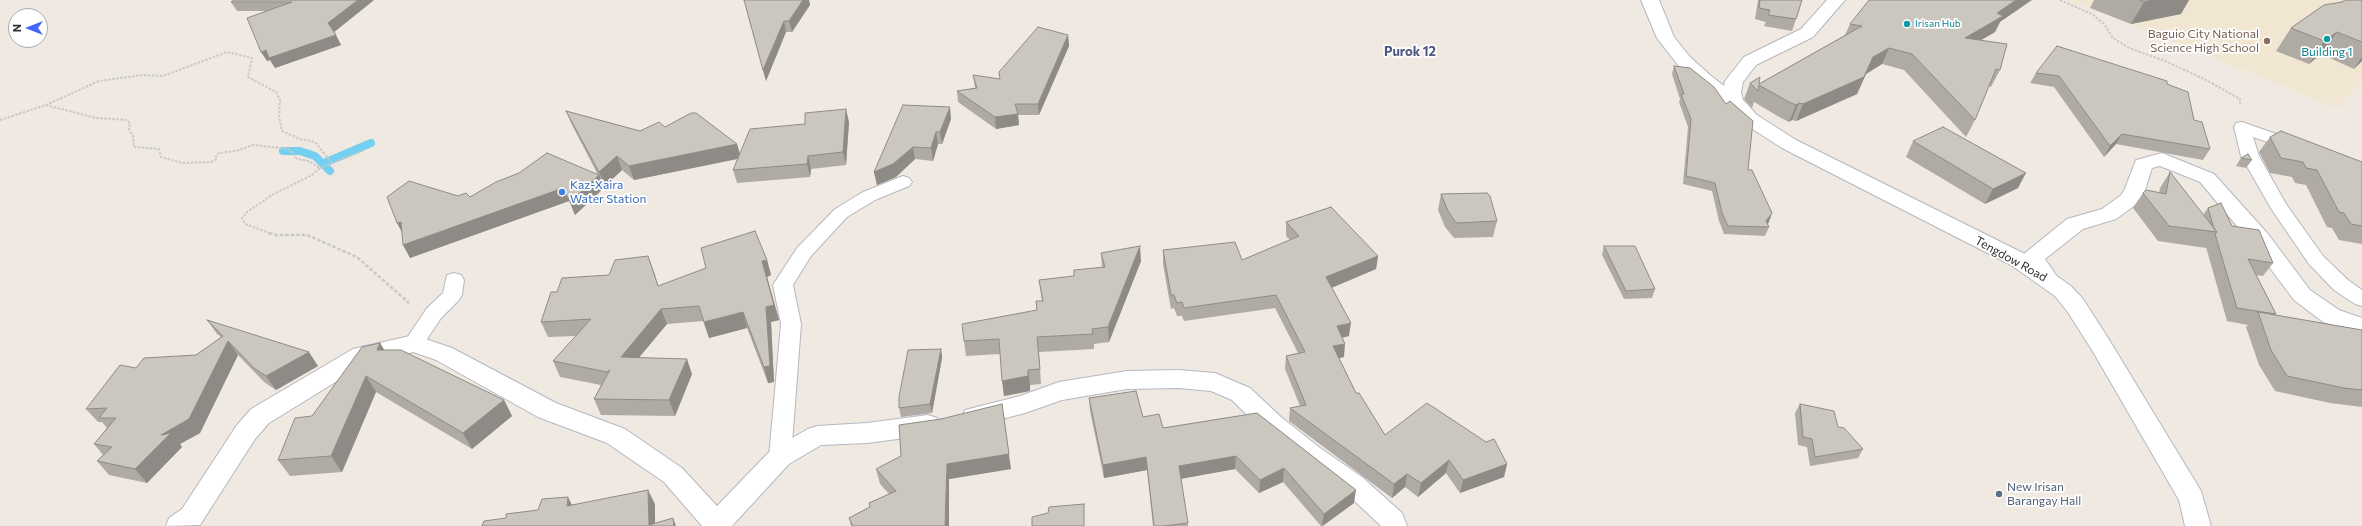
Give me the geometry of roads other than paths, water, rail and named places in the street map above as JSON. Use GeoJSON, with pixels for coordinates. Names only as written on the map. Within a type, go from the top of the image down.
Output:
{"type":"FeatureCollection","features":[{"type":"Feature","properties":{"kind":"street","name":"Tengdow Road"},"geometry":{"type":"LineString","coordinates":[[1650,0],[1666,38],[1684,62],[1763,128],[1789,144],[2019,260],[2048,278],[2076,305],[2100,344],[2192,499],[2198,526]]}},
{"type":"Feature","properties":{"kind":"street","name":"Tengdow Road"},"geometry":{"type":"LineString","coordinates":[[1741,109],[1734,101],[1732,92],[1739,74],[1750,62],[1807,32],[1836,0]]}},
{"type":"Feature","properties":{"kind":"street"},"geometry":{"type":"LineString","coordinates":[[2048,278],[2033,258],[2075,224],[2109,214],[2127,201],[2134,193],[2144,164],[2162,159],[2207,178],[2260,239],[2302,295],[2331,316],[2362,327]]}},
{"type":"Feature","properties":{"kind":"street"},"geometry":{"type":"LineString","coordinates":[[179,526],[191,517],[246,432],[260,416],[361,356],[414,343],[444,354],[547,410],[616,436],[673,476],[718,524],[780,457],[817,436],[867,433],[943,423],[1006,409],[1059,391],[1074,388],[1127,380],[1179,379],[1215,382],[1241,394],[1272,424],[1311,455],[1353,484],[1393,521],[1394,526]]}},
{"type":"Feature","properties":{"kind":"lane"},"geometry":{"type":"LineString","coordinates":[[2308,152],[2242,127],[2250,156],[2278,206],[2316,260],[2341,284],[2362,298]]}},
{"type":"Feature","properties":{"kind":"lane"},"geometry":{"type":"LineString","coordinates":[[780,457],[791,324],[783,285],[804,252],[841,213],[869,196],[903,182]]}},
{"type":"Feature","properties":{"kind":"lane"},"geometry":{"type":"LineString","coordinates":[[414,343],[434,313],[452,295],[454,280]]}},
{"type":"Feature","properties":{"kind":"waterway"},"geometry":{"type":"LineString","coordinates":[[324,163],[371,143]]}},
{"type":"Feature","properties":{"kind":"waterway"},"geometry":{"type":"LineString","coordinates":[[283,151],[300,151],[315,156],[330,171]]}},
{"type":"Feature","properties":{"kind":"place","name":"Irisan Hub"},"geometry":{"type":"Point","coordinates":[1907,24]}},
{"type":"Feature","properties":{"kind":"place","name":"Building 1"},"geometry":{"type":"Point","coordinates":[2327,39]}},
{"type":"Feature","properties":{"kind":"place","name":"Baguio City National Science High School"},"geometry":{"type":"Point","coordinates":[2267,41]}},
{"type":"Feature","properties":{"kind":"place","name":"Kaz-Xaira Water Station"},"geometry":{"type":"Point","coordinates":[562,192]}},
{"type":"Feature","properties":{"kind":"place","name":"New Irisan Barangay Hall"},"geometry":{"type":"Point","coordinates":[1999,494]}},
{"type":"Feature","properties":{"kind":"district","name":"Purok 12"},"geometry":{"type":"Point","coordinates":[1410,52]}}]}
